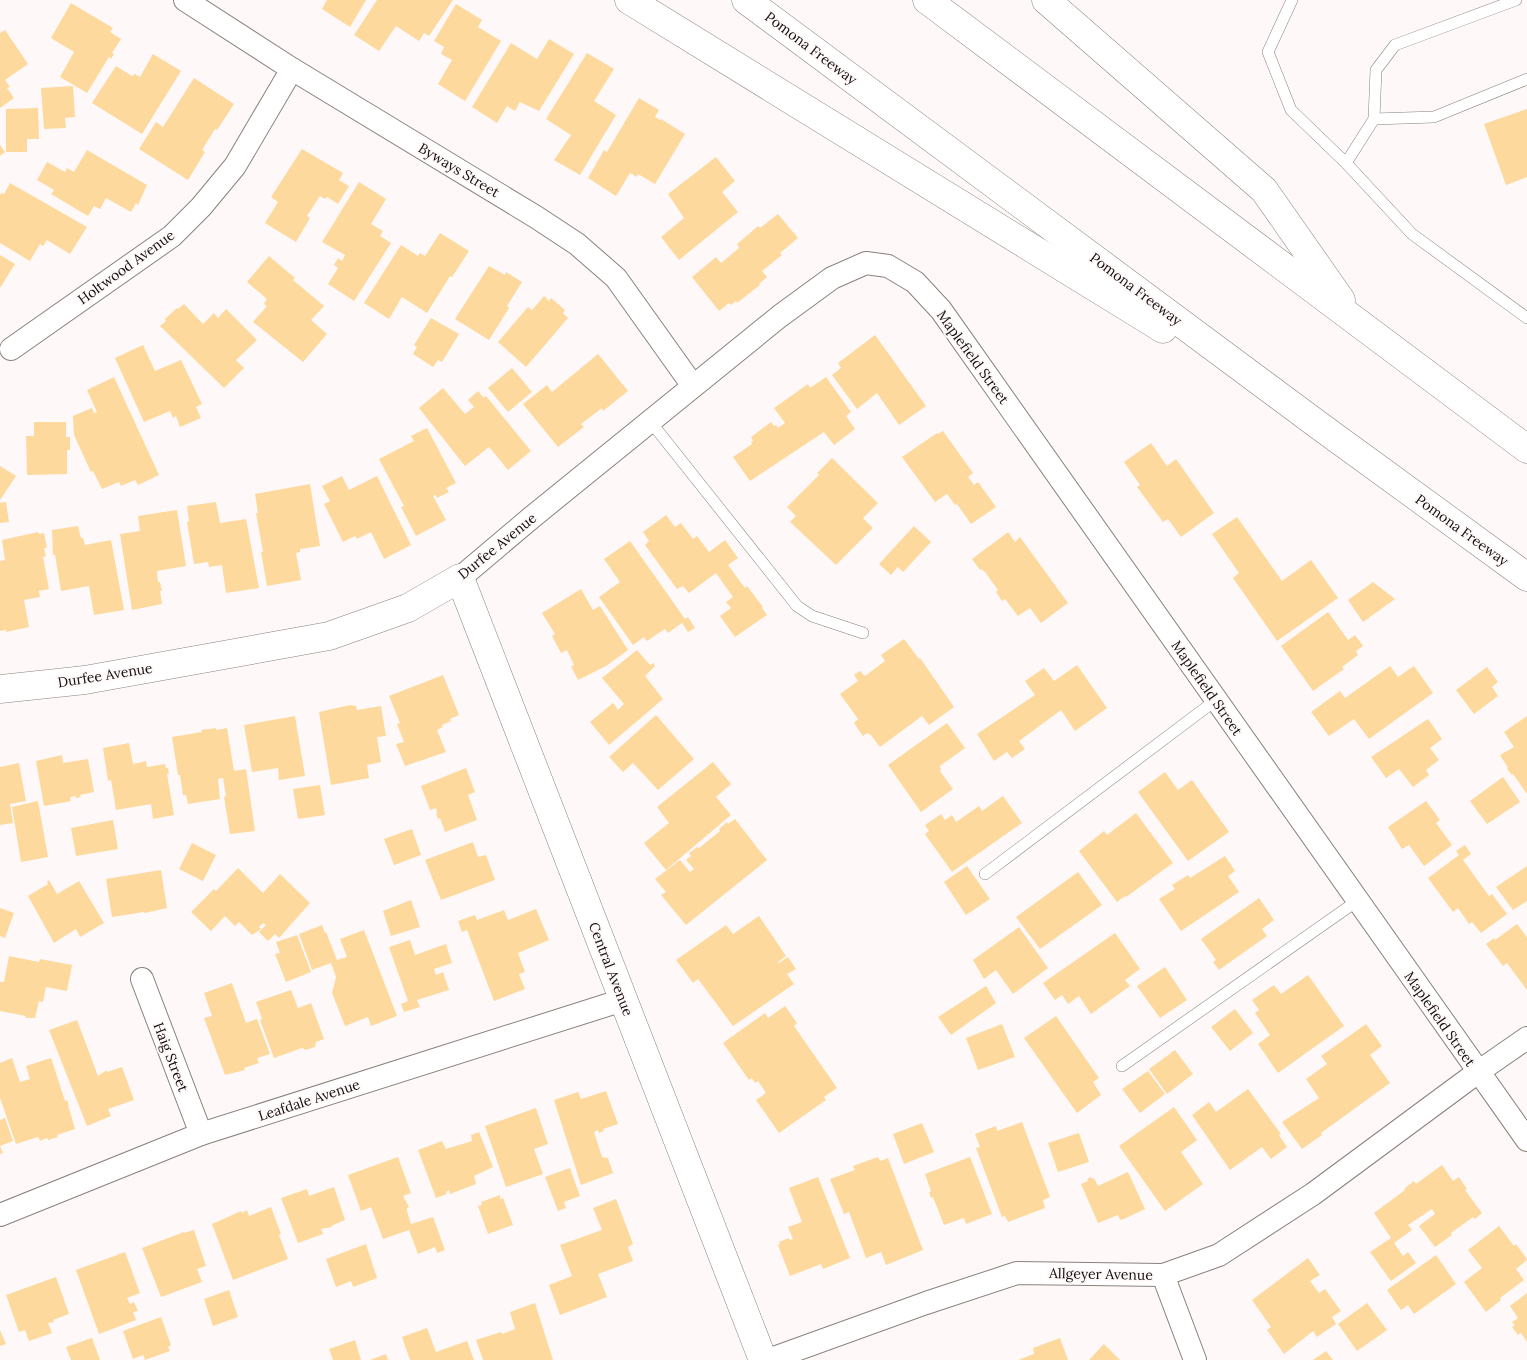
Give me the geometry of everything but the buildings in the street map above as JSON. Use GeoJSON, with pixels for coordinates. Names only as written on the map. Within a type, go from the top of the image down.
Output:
{"type":"FeatureCollection","features":[{"type":"Feature","properties":{"kind":"main road"},"geometry":{"type":"LineString","coordinates":[[629,0],[1322,427]]}},
{"type":"Feature","properties":{"kind":"main road","name":"Pomona Freeway"},"geometry":{"type":"LineString","coordinates":[[746,0],[1527,577]]}},
{"type":"Feature","properties":{"kind":"main road"},"geometry":{"type":"LineString","coordinates":[[928,0],[1527,449]]}},
{"type":"Feature","properties":{"kind":"main road"},"geometry":{"type":"LineString","coordinates":[[1046,0],[1264,190],[1355,319]]}},
{"type":"Feature","properties":{"kind":"main road","name":"Durfee Avenue"},"geometry":{"type":"LineString","coordinates":[[0,689],[85,680],[329,636],[408,608],[460,578]]}},
{"type":"Feature","properties":{"kind":"main road","name":"Central Avenue"},"geometry":{"type":"LineString","coordinates":[[460,578],[763,1360]]}},
{"type":"Feature","properties":{"kind":"street","name":"Byways Street"},"geometry":{"type":"LineString","coordinates":[[184,0],[292,69],[536,217],[577,244],[616,278],[693,386]]}},
{"type":"Feature","properties":{"kind":"street","name":"Holtwood Avenue"},"geometry":{"type":"LineString","coordinates":[[10,349],[172,236],[201,207],[235,166],[292,69]]}},
{"type":"Feature","properties":{"kind":"street","name":"Durfee Avenue"},"geometry":{"type":"LineString","coordinates":[[460,578],[780,316],[832,278],[866,263]]}},
{"type":"Feature","properties":{"kind":"street","name":"Maplefield Street"},"geometry":{"type":"LineString","coordinates":[[866,263],[888,266],[915,282],[941,310],[1527,1140]]}},
{"type":"Feature","properties":{"kind":"street","name":"Haig Street"},"geometry":{"type":"LineString","coordinates":[[142,979],[201,1134]]}},
{"type":"Feature","properties":{"kind":"street","name":"Leafdale Avenue"},"geometry":{"type":"LineString","coordinates":[[0,1215],[201,1134],[623,1000]]}},
{"type":"Feature","properties":{"kind":"street","name":"Allgeyer Avenue"},"geometry":{"type":"LineString","coordinates":[[768,1360],[1017,1272],[1163,1275],[1219,1254],[1305,1200],[1527,1038]]}},
{"type":"Feature","properties":{"kind":"street"},"geometry":{"type":"LineString","coordinates":[[1163,1275],[1195,1360]]}},
{"type":"Feature","properties":{"kind":"lane"},"geometry":{"type":"LineString","coordinates":[[1292,0],[1268,52],[1291,110],[1346,163],[1412,234],[1527,318]]}},
{"type":"Feature","properties":{"kind":"lane"},"geometry":{"type":"LineString","coordinates":[[1346,163],[1374,118],[1376,70],[1395,45],[1501,3],[1516,0]]}},
{"type":"Feature","properties":{"kind":"lane"},"geometry":{"type":"LineString","coordinates":[[1374,118],[1434,117],[1527,79]]}},
{"type":"Feature","properties":{"kind":"lane"},"geometry":{"type":"LineString","coordinates":[[650,421],[797,606],[812,616],[863,633]]}},
{"type":"Feature","properties":{"kind":"lane"},"geometry":{"type":"LineString","coordinates":[[985,874],[1216,700]]}},
{"type":"Feature","properties":{"kind":"lane"},"geometry":{"type":"LineString","coordinates":[[1122,1066],[1357,901]]}}]}
